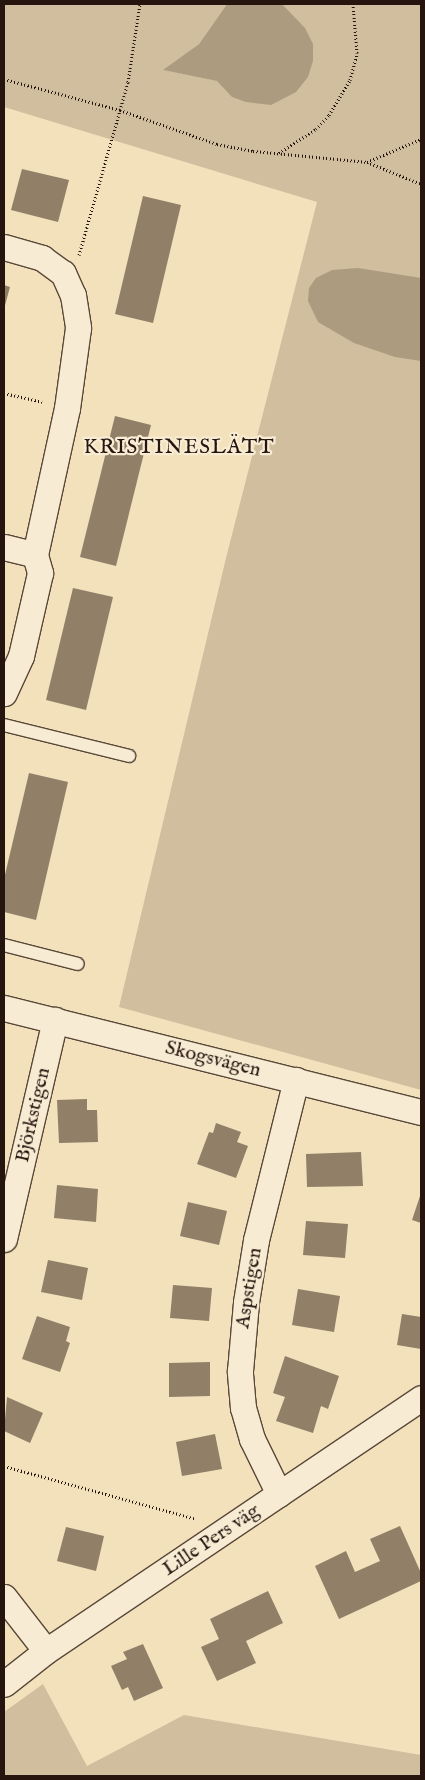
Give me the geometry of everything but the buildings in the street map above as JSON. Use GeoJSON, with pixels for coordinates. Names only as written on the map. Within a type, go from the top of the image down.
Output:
{"type":"FeatureCollection","features":[{"type":"Feature","properties":{"kind":"street"},"geometry":{"type":"LineString","coordinates":[[4,247],[50,262],[63,273],[71,286],[78,337],[67,408],[35,555],[40,572],[23,646],[4,694]]}},
{"type":"Feature","properties":{"kind":"street"},"geometry":{"type":"LineString","coordinates":[[4,547],[35,555]]}},
{"type":"Feature","properties":{"kind":"street","name":"Skogsvägen"},"geometry":{"type":"LineString","coordinates":[[4,1008],[421,1112]]}},
{"type":"Feature","properties":{"kind":"street","name":"Björkstigen"},"geometry":{"type":"LineString","coordinates":[[4,1239],[55,1020]]}},
{"type":"Feature","properties":{"kind":"street","name":"Aspstigen"},"geometry":{"type":"LineString","coordinates":[[279,1494],[252,1439],[244,1408],[240,1361],[256,1240],[296,1080]]}},
{"type":"Feature","properties":{"kind":"street","name":"Lille Pers väg"},"geometry":{"type":"LineString","coordinates":[[4,1684],[46,1651],[227,1527],[421,1398]]}},
{"type":"Feature","properties":{"kind":"street"},"geometry":{"type":"LineString","coordinates":[[4,1596],[46,1651]]}},
{"type":"Feature","properties":{"kind":"lane"},"geometry":{"type":"LineString","coordinates":[[4,725],[129,756]]}},
{"type":"Feature","properties":{"kind":"lane"},"geometry":{"type":"LineString","coordinates":[[4,945],[78,964]]}},
{"type":"Feature","properties":{"kind":"path"},"geometry":{"type":"LineString","coordinates":[[71,286],[128,82],[140,4]]}},
{"type":"Feature","properties":{"kind":"path"},"geometry":{"type":"LineString","coordinates":[[278,154],[316,128],[329,115],[350,80],[357,53],[353,4]]}},
{"type":"Feature","properties":{"kind":"path"},"geometry":{"type":"LineString","coordinates":[[4,79],[120,110],[217,144],[278,154],[367,162],[421,184]]}},
{"type":"Feature","properties":{"kind":"path"},"geometry":{"type":"LineString","coordinates":[[367,162],[421,139]]}},
{"type":"Feature","properties":{"kind":"path"},"geometry":{"type":"LineString","coordinates":[[4,393],[67,408]]}},
{"type":"Feature","properties":{"kind":"path"},"geometry":{"type":"LineString","coordinates":[[4,1466],[227,1527]]}},
{"type":"Feature","properties":{"kind":"shaded area"},"geometry":{"type":"Polygon","coordinates":[[[4,4],[227,4],[199,44],[164,70],[218,81],[233,97],[305,29],[282,4],[421,4],[421,1090],[119,1007],[226,558],[317,202],[4,107],[4,4]]]}},
{"type":"Feature","properties":{"kind":"shaded area"},"geometry":{"type":"Polygon","coordinates":[[[227,4],[282,4],[305,28],[313,44],[313,61],[308,77],[296,92],[271,105],[246,102],[232,97],[217,81],[163,70],[199,44],[227,4]]]}},
{"type":"Feature","properties":{"kind":"shaded area"},"geometry":{"type":"Polygon","coordinates":[[[358,268],[421,278],[421,361],[395,357],[354,343],[318,322],[308,301],[309,288],[316,278],[332,270],[358,268]]]}},
{"type":"Feature","properties":{"kind":"shaded area"},"geometry":{"type":"Polygon","coordinates":[[[43,1684],[87,1766],[184,1715],[421,1755],[421,1776],[4,1776],[4,1712],[43,1684]]]}},
{"type":"Feature","properties":{"kind":"district","name":"KRISTINESLÄTT"},"geometry":{"type":"Point","coordinates":[179,448]}}]}
